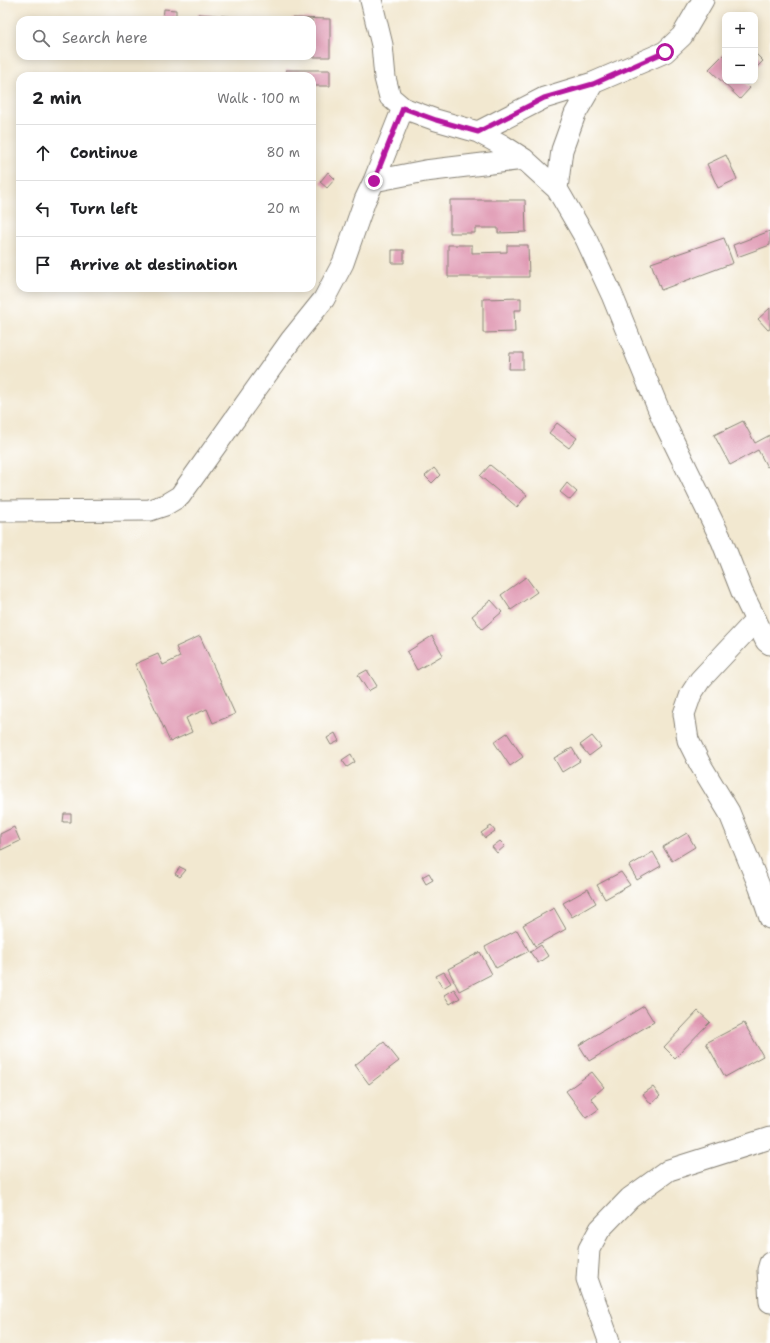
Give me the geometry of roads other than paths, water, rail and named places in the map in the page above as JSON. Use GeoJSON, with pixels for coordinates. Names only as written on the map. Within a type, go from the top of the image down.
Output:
{"type":"FeatureCollection","features":[{"type":"Feature","properties":{"kind":"street"},"geometry":{"type":"LineString","coordinates":[[371,0],[382,45],[385,78],[390,97],[403,108],[436,120],[478,132],[502,145],[524,159],[557,189],[586,239],[612,295],[663,420],[722,541],[742,592],[769,646]]}},
{"type":"Feature","properties":{"kind":"street"},"geometry":{"type":"LineString","coordinates":[[478,132],[544,98],[593,84],[665,52],[682,36],[703,0]]}},
{"type":"Feature","properties":{"kind":"street"},"geometry":{"type":"LineString","coordinates":[[557,189],[562,150],[574,114],[593,84]]}},
{"type":"Feature","properties":{"kind":"street"},"geometry":{"type":"LineString","coordinates":[[0,511],[150,510],[165,505],[180,496],[291,340],[324,299],[343,264],[365,200],[403,108]]}},
{"type":"Feature","properties":{"kind":"street"},"geometry":{"type":"LineString","coordinates":[[374,181],[425,171],[524,159]]}},
{"type":"Feature","properties":{"kind":"street"},"geometry":{"type":"LineString","coordinates":[[756,620],[700,680],[691,694],[684,714],[688,740],[700,764],[729,812],[760,888],[770,918]]}},
{"type":"Feature","properties":{"kind":"street"},"geometry":{"type":"LineString","coordinates":[[609,1343],[587,1279],[589,1249],[600,1229],[630,1198],[669,1170],[770,1138]]}},
{"type":"Feature","properties":{"kind":"street"},"geometry":{"type":"LineString","coordinates":[[770,1263],[768,1270],[770,1302]]}}]}
